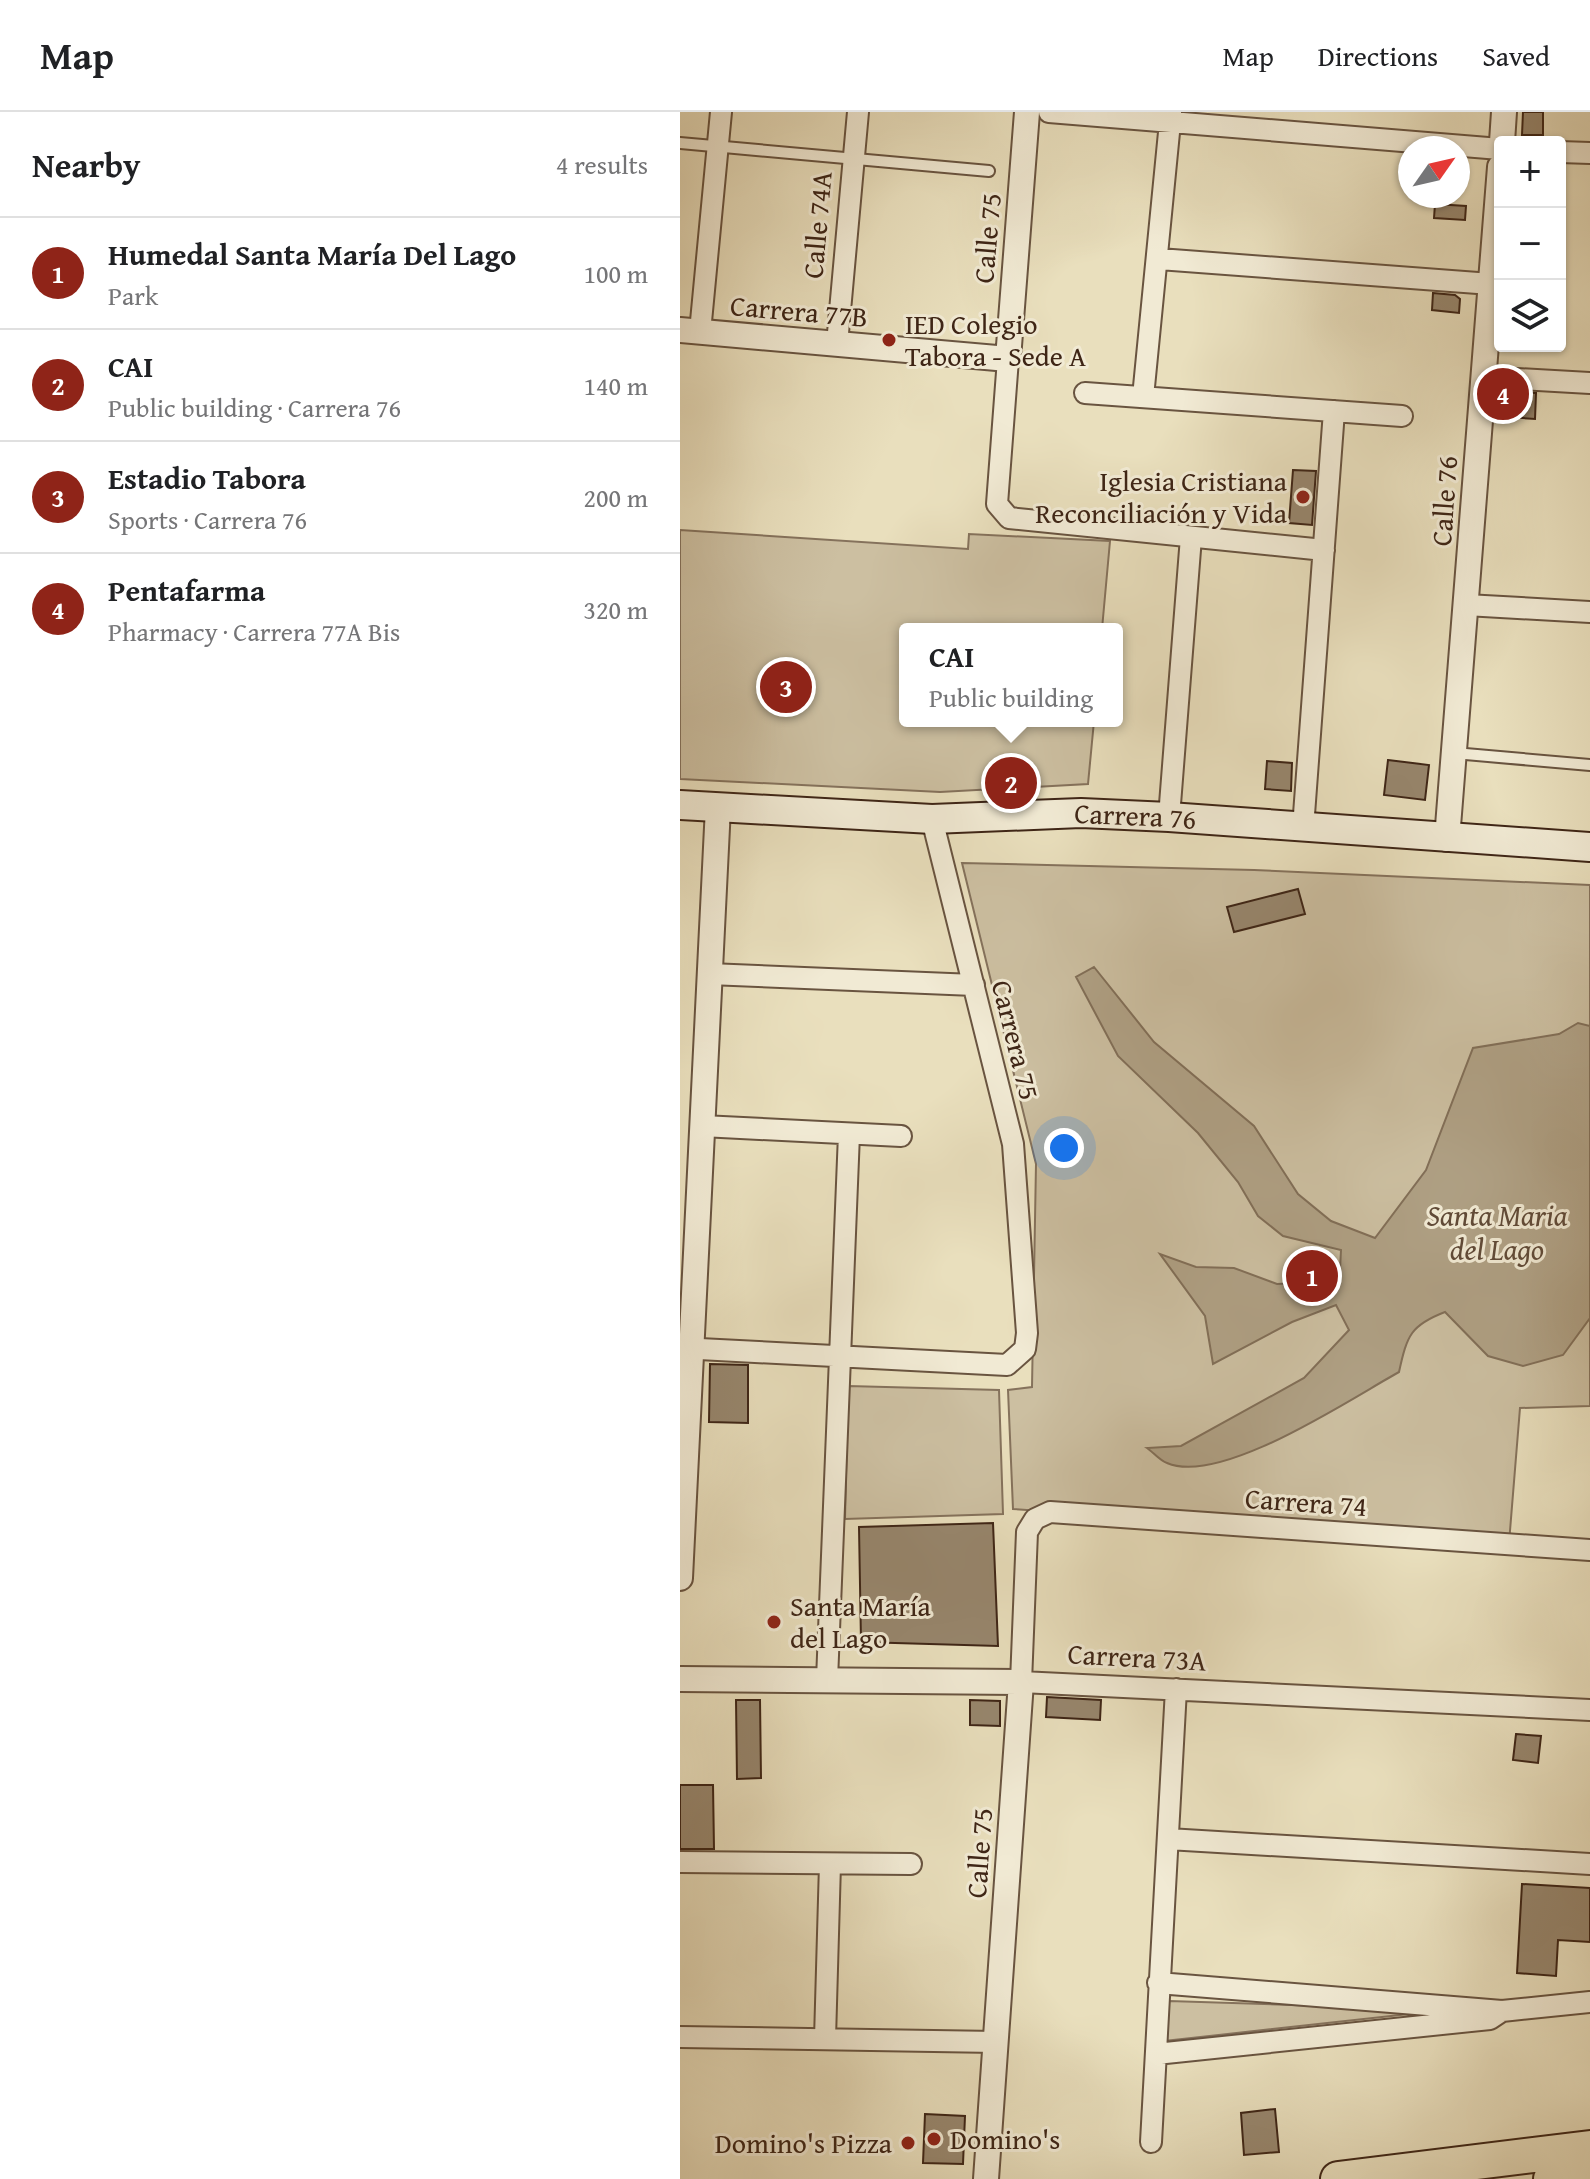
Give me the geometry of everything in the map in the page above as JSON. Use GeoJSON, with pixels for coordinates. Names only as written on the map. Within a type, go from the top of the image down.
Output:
{"type":"FeatureCollection","features":[{"type":"Feature","properties":{"kind":"highway"},"geometry":{"type":"LineString","coordinates":[[1338,2179],[1590,2148]]}},
{"type":"Feature","properties":{"kind":"highway"},"geometry":{"type":"LineString","coordinates":[[1551,2179],[1590,2174]]}},
{"type":"Feature","properties":{"kind":"main road","name":"Carrera 76"},"geometry":{"type":"LineString","coordinates":[[680,805],[932,819],[1081,813],[1169,817],[1590,847]]}},
{"type":"Feature","properties":{"kind":"street"},"geometry":{"type":"LineString","coordinates":[[690,331],[719,147],[721,112]]}},
{"type":"Feature","properties":{"kind":"street","name":"Calle 74A"},"geometry":{"type":"LineString","coordinates":[[837,344],[858,112]]}},
{"type":"Feature","properties":{"kind":"street","name":"Calle 75"},"geometry":{"type":"LineString","coordinates":[[1027,112],[997,504],[1009,518],[1191,537]]}},
{"type":"Feature","properties":{"kind":"street"},"geometry":{"type":"LineString","coordinates":[[1049,112],[1170,118],[1494,148]]}},
{"type":"Feature","properties":{"kind":"street"},"geometry":{"type":"LineString","coordinates":[[1502,136],[1504,112]]}},
{"type":"Feature","properties":{"kind":"street"},"geometry":{"type":"LineString","coordinates":[[1143,397],[1159,259],[1170,118]]}},
{"type":"Feature","properties":{"kind":"street"},"geometry":{"type":"LineString","coordinates":[[1566,152],[1590,153]]}},
{"type":"Feature","properties":{"kind":"street","name":"Calle 76"},"geometry":{"type":"LineString","coordinates":[[1447,839],[1497,208]]}},
{"type":"Feature","properties":{"kind":"street"},"geometry":{"type":"LineString","coordinates":[[1159,259],[1491,284]]}},
{"type":"Feature","properties":{"kind":"street","name":"Carrera 77B"},"geometry":{"type":"LineString","coordinates":[[690,331],[1008,359]]}},
{"type":"Feature","properties":{"kind":"street"},"geometry":{"type":"LineString","coordinates":[[1483,377],[1590,383]]}},
{"type":"Feature","properties":{"kind":"street"},"geometry":{"type":"LineString","coordinates":[[1085,393],[1402,416]]}},
{"type":"Feature","properties":{"kind":"street"},"geometry":{"type":"LineString","coordinates":[[1303,828],[1334,411]]}},
{"type":"Feature","properties":{"kind":"street"},"geometry":{"type":"LineString","coordinates":[[1169,817],[1191,537],[1324,550]]}},
{"type":"Feature","properties":{"kind":"street"},"geometry":{"type":"LineString","coordinates":[[1466,605],[1590,612]]}},
{"type":"Feature","properties":{"kind":"street"},"geometry":{"type":"LineString","coordinates":[[680,1578],[686,1348],[702,1126],[718,807]]}},
{"type":"Feature","properties":{"kind":"street","name":"Carrera 75"},"geometry":{"type":"LineString","coordinates":[[840,1353],[1007,1365],[1025,1349],[1027,1333],[1013,1144],[932,819]]}},
{"type":"Feature","properties":{"kind":"street"},"geometry":{"type":"LineString","coordinates":[[709,974],[974,985]]}},
{"type":"Feature","properties":{"kind":"street"},"geometry":{"type":"LineString","coordinates":[[702,1126],[901,1136]]}},
{"type":"Feature","properties":{"kind":"street"},"geometry":{"type":"LineString","coordinates":[[827,1680],[849,1134]]}},
{"type":"Feature","properties":{"kind":"street"},"geometry":{"type":"LineString","coordinates":[[686,1348],[840,1353]]}},
{"type":"Feature","properties":{"kind":"street","name":"Carrera 74"},"geometry":{"type":"LineString","coordinates":[[1027,1532],[1035,1519],[1050,1512],[1590,1550]]}},
{"type":"Feature","properties":{"kind":"street","name":"Calle 75"},"geometry":{"type":"LineString","coordinates":[[986,2179],[1021,1682],[1027,1532]]}},
{"type":"Feature","properties":{"kind":"street","name":"Carrera 73A"},"geometry":{"type":"LineString","coordinates":[[680,1679],[1021,1682],[1590,1710]]}},
{"type":"Feature","properties":{"kind":"street"},"geometry":{"type":"LineString","coordinates":[[1151,2142],[1176,1689]]}},
{"type":"Feature","properties":{"kind":"street"},"geometry":{"type":"LineString","coordinates":[[1168,1839],[1590,1864]]}},
{"type":"Feature","properties":{"kind":"street"},"geometry":{"type":"LineString","coordinates":[[680,1862],[911,1864]]}},
{"type":"Feature","properties":{"kind":"street"},"geometry":{"type":"LineString","coordinates":[[825,2039],[830,1864]]}},
{"type":"Feature","properties":{"kind":"street"},"geometry":{"type":"LineString","coordinates":[[1158,1983],[1502,2011],[1590,2002]]}},
{"type":"Feature","properties":{"kind":"street"},"geometry":{"type":"LineString","coordinates":[[1156,2054],[1490,2019],[1502,2011]]}},
{"type":"Feature","properties":{"kind":"street"},"geometry":{"type":"LineString","coordinates":[[680,2037],[996,2042]]}},
{"type":"Feature","properties":{"kind":"lane"},"geometry":{"type":"LineString","coordinates":[[680,143],[989,171]]}},
{"type":"Feature","properties":{"kind":"lane"},"geometry":{"type":"LineString","coordinates":[[1454,753],[1590,765]]}},
{"type":"Feature","properties":{"kind":"shaded area"},"geometry":{"type":"Polygon","coordinates":[[[680,530],[968,549],[969,534],[1110,541],[1103,623],[899,623],[899,727],[1093,727],[1088,784],[940,792],[680,779],[680,530]]]}},
{"type":"Feature","properties":{"kind":"shaded area"},"geometry":{"type":"Polygon","coordinates":[[[962,863],[1254,870],[1590,885],[1590,1406],[1520,1408],[1509,1543],[1013,1509],[1008,1390],[1032,1387],[1036,1164],[962,863]]]}},
{"type":"Feature","properties":{"kind":"shaded area"},"geometry":{"type":"Polygon","coordinates":[[[848,1386],[999,1390],[1003,1514],[845,1519],[848,1386]]]}},
{"type":"Feature","properties":{"kind":"shaded area"},"geometry":{"type":"Polygon","coordinates":[[[1169,2001],[1446,2010],[1164,2041],[1169,2001]]]}},
{"type":"Feature","properties":{"kind":"water","name":"Santa Maria del Lago"},"geometry":{"type":"Polygon","coordinates":[[[1094,967],[1154,1042],[1254,1126],[1298,1194],[1331,1221],[1375,1238],[1426,1170],[1473,1048],[1559,1034],[1578,1023],[1590,1026],[1590,1318],[1563,1355],[1523,1366],[1488,1356],[1445,1312],[1412,1333],[1399,1372],[1285,1436],[1219,1462],[1190,1467],[1167,1463],[1159,1458],[1147,1448],[1181,1446],[1304,1378],[1349,1330],[1336,1305],[1292,1322],[1213,1364],[1205,1316],[1160,1254],[1196,1267],[1234,1268],[1277,1284],[1316,1282],[1340,1270],[1341,1250],[1283,1236],[1258,1216],[1238,1182],[1198,1133],[1118,1056],[1076,977],[1094,967]]]}},
{"type":"Feature","properties":{"kind":"building"},"geometry":{"type":"Polygon","coordinates":[[[1523,112],[1543,112],[1543,135],[1522,135],[1523,112]]]}},
{"type":"Feature","properties":{"kind":"building"},"geometry":{"type":"Polygon","coordinates":[[[1435,208],[1466,208],[1465,220],[1434,218],[1435,208]]]}},
{"type":"Feature","properties":{"kind":"building"},"geometry":{"type":"Polygon","coordinates":[[[1433,293],[1455,295],[1460,299],[1459,313],[1432,310],[1433,293]]]}},
{"type":"Feature","properties":{"kind":"building"},"geometry":{"type":"Polygon","coordinates":[[[1497,391],[1536,393],[1535,419],[1496,416],[1497,391]]]}},
{"type":"Feature","properties":{"kind":"building","name":"Iglesia Cristiana Reconciliación y Vida"},"geometry":{"type":"Polygon","coordinates":[[[1293,470],[1316,471],[1312,525],[1289,523],[1293,470]]]}},
{"type":"Feature","properties":{"kind":"building"},"geometry":{"type":"Polygon","coordinates":[[[1388,760],[1429,765],[1425,800],[1384,795],[1388,760]]]}},
{"type":"Feature","properties":{"kind":"building"},"geometry":{"type":"Polygon","coordinates":[[[1267,761],[1292,763],[1291,791],[1265,789],[1267,761]]]}},
{"type":"Feature","properties":{"kind":"building"},"geometry":{"type":"Polygon","coordinates":[[[1298,889],[1305,914],[1234,932],[1227,907],[1298,889]]]}},
{"type":"Feature","properties":{"kind":"building"},"geometry":{"type":"Polygon","coordinates":[[[710,1364],[748,1365],[748,1423],[709,1422],[710,1364]]]}},
{"type":"Feature","properties":{"kind":"building"},"geometry":{"type":"Polygon","coordinates":[[[993,1523],[998,1646],[861,1642],[859,1527],[993,1523]]]}},
{"type":"Feature","properties":{"kind":"building"},"geometry":{"type":"Polygon","coordinates":[[[1047,1697],[1101,1700],[1100,1720],[1046,1717],[1047,1697]]]}},
{"type":"Feature","properties":{"kind":"building"},"geometry":{"type":"Polygon","coordinates":[[[736,1700],[760,1700],[761,1778],[737,1779],[736,1700]]]}},
{"type":"Feature","properties":{"kind":"building"},"geometry":{"type":"Polygon","coordinates":[[[970,1700],[1000,1701],[1000,1726],[970,1725],[970,1700]]]}},
{"type":"Feature","properties":{"kind":"building"},"geometry":{"type":"Polygon","coordinates":[[[1516,1734],[1541,1736],[1538,1763],[1513,1760],[1516,1734]]]}},
{"type":"Feature","properties":{"kind":"building"},"geometry":{"type":"Polygon","coordinates":[[[680,1785],[713,1785],[714,1849],[680,1849],[680,1785]]]}},
{"type":"Feature","properties":{"kind":"building"},"geometry":{"type":"Polygon","coordinates":[[[1522,1884],[1590,1888],[1590,1942],[1558,1940],[1556,1976],[1517,1973],[1522,1884]]]}},
{"type":"Feature","properties":{"kind":"building"},"geometry":{"type":"Polygon","coordinates":[[[1275,2109],[1279,2152],[1244,2155],[1241,2113],[1275,2109]]]}},
{"type":"Feature","properties":{"kind":"building"},"geometry":{"type":"Polygon","coordinates":[[[925,2114],[965,2116],[963,2164],[923,2163],[925,2114]]]}},
{"type":"Feature","properties":{"kind":"place","name":"IED Colegio Tabora - Sede A"},"geometry":{"type":"Point","coordinates":[889,340]}},
{"type":"Feature","properties":{"kind":"place","name":"Pentafarma"},"geometry":{"type":"Point","coordinates":[1503,394]}},
{"type":"Feature","properties":{"kind":"place","name":"Iglesia Cristiana Reconciliación y Vida"},"geometry":{"type":"Point","coordinates":[1303,497]}},
{"type":"Feature","properties":{"kind":"place","name":"Estadio Tabora"},"geometry":{"type":"Point","coordinates":[786,687]}},
{"type":"Feature","properties":{"kind":"place","name":"CAI"},"geometry":{"type":"Point","coordinates":[1011,783]}},
{"type":"Feature","properties":{"kind":"place","name":"Humedal Santa María Del Lago"},"geometry":{"type":"Point","coordinates":[1312,1276]}},
{"type":"Feature","properties":{"kind":"place","name":"Santa María del Lago"},"geometry":{"type":"Point","coordinates":[774,1622]}},
{"type":"Feature","properties":{"kind":"place","name":"Domino's"},"geometry":{"type":"Point","coordinates":[934,2139]}},
{"type":"Feature","properties":{"kind":"place","name":"Domino's Pizza"},"geometry":{"type":"Point","coordinates":[908,2143]}}]}
